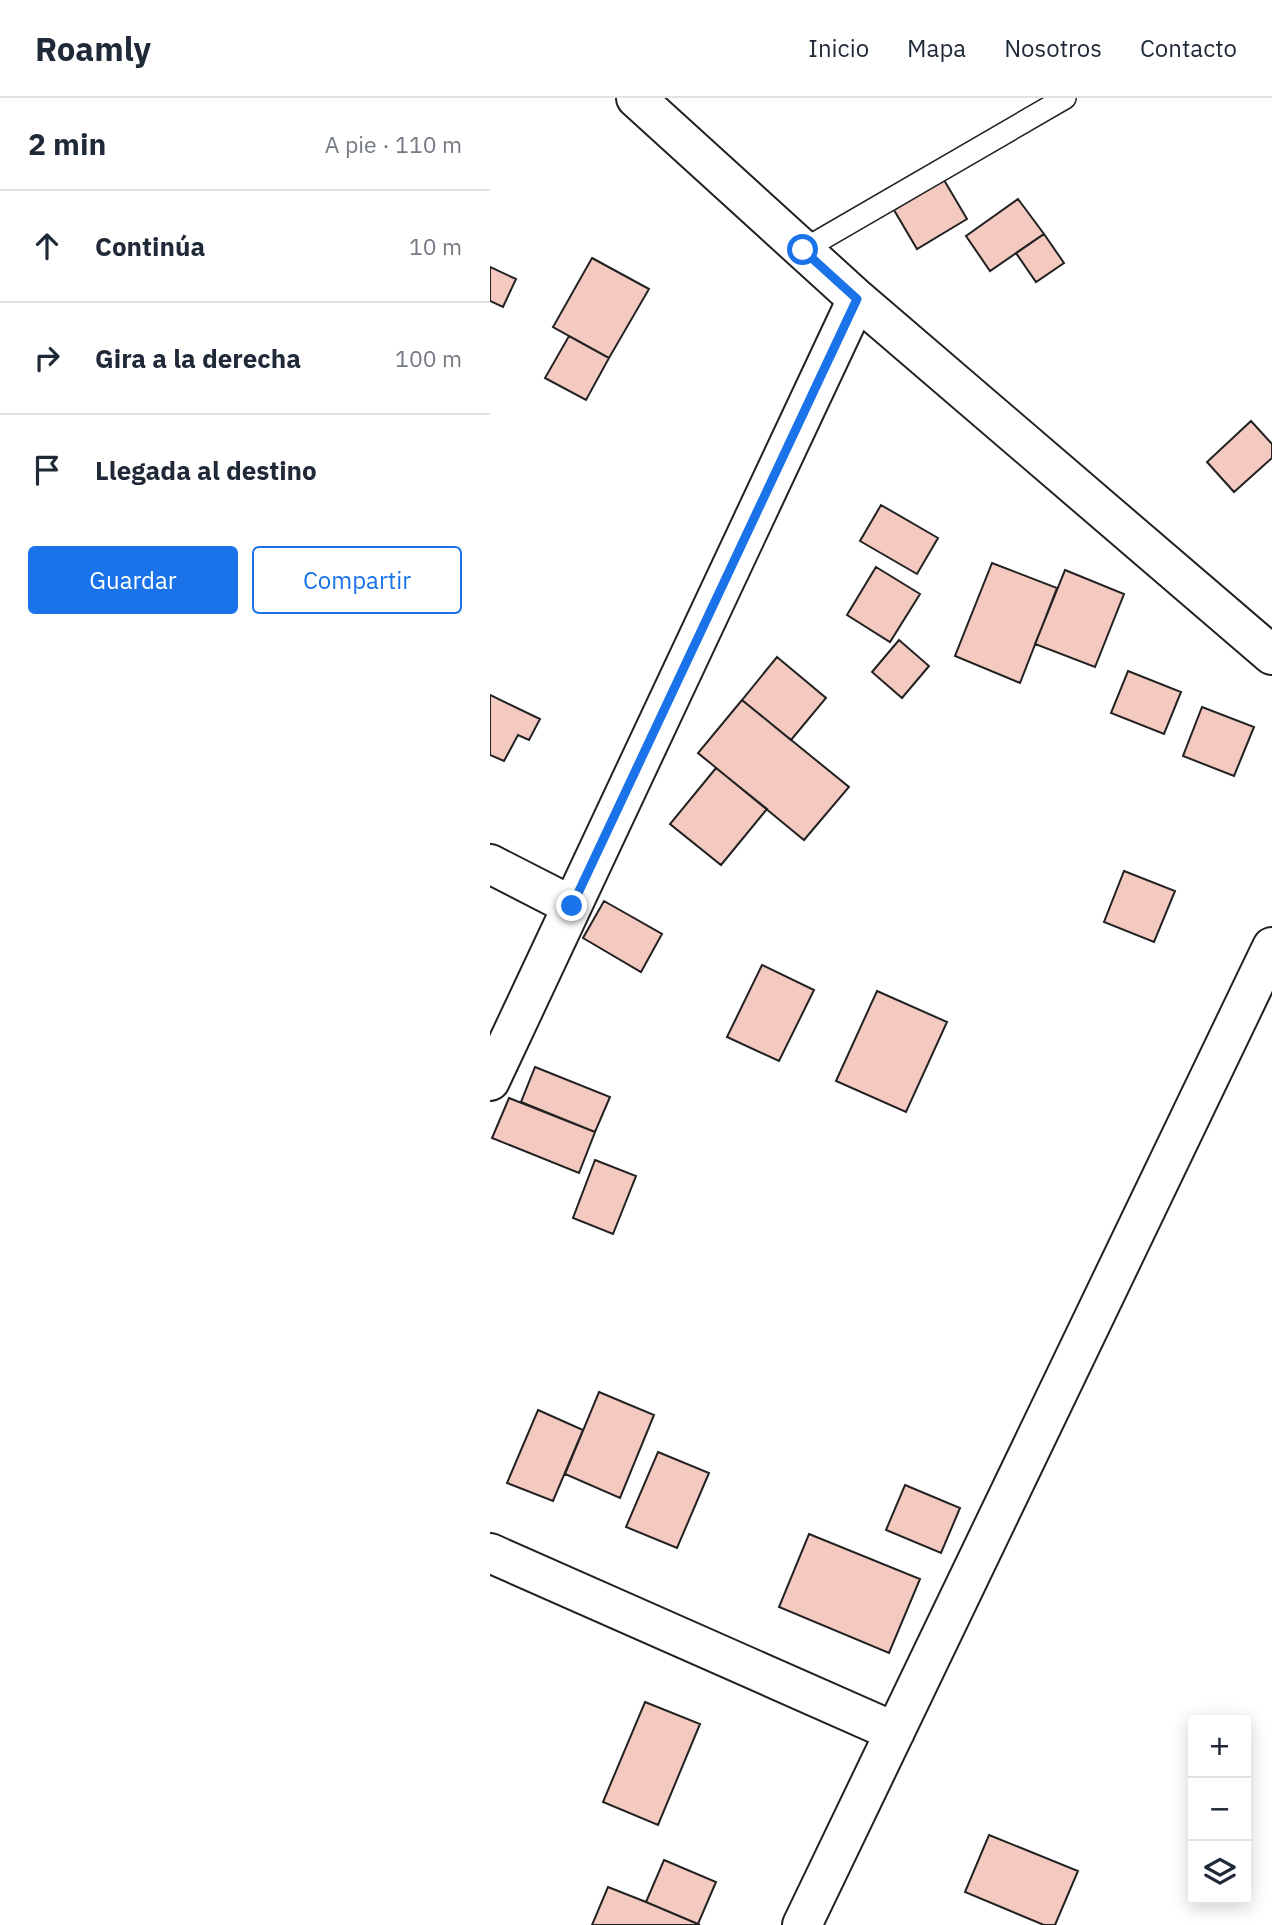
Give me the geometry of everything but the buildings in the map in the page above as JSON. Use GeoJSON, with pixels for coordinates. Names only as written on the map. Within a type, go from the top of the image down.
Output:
{"type":"FeatureCollection","features":[{"type":"Feature","properties":{"kind":"street"},"geometry":{"type":"LineString","coordinates":[[636,98],[857,299],[1272,655]]}},
{"type":"Feature","properties":{"kind":"street"},"geometry":{"type":"LineString","coordinates":[[490,1081],[857,299]]}},
{"type":"Feature","properties":{"kind":"street"},"geometry":{"type":"LineString","coordinates":[[490,864],[572,906]]}},
{"type":"Feature","properties":{"kind":"street"},"geometry":{"type":"LineString","coordinates":[[802,1925],[1272,947]]}},
{"type":"Feature","properties":{"kind":"street"},"geometry":{"type":"LineString","coordinates":[[490,1553],[895,1732]]}},
{"type":"Feature","properties":{"kind":"lane"},"geometry":{"type":"LineString","coordinates":[[803,250],[1065,98]]}},
{"type":"Feature","properties":{"kind":"route"},"geometry":{"type":"LineString","coordinates":[[572,906],[857,299],[803,250]]}}]}
